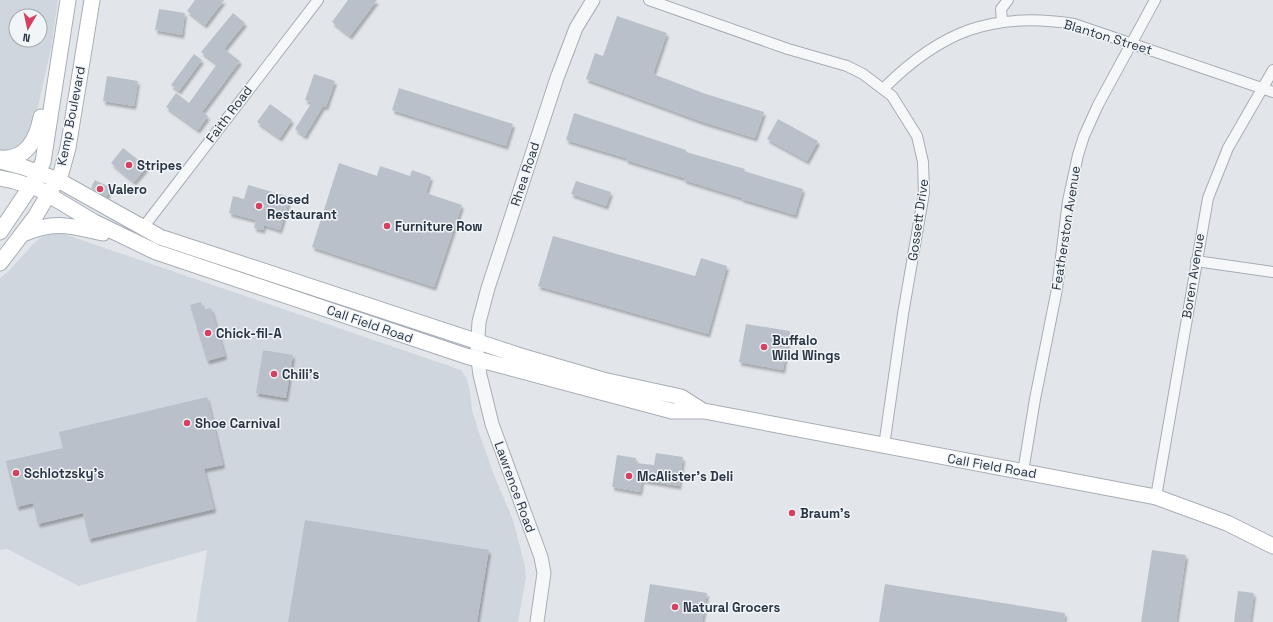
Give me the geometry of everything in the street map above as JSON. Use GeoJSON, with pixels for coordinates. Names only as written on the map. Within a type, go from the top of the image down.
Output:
{"type":"FeatureCollection","features":[{"type":"Feature","properties":{"kind":"main road","name":"Kemp Boulevard"},"geometry":{"type":"LineString","coordinates":[[0,232],[31,186],[43,162],[68,0]]}},
{"type":"Feature","properties":{"kind":"main road","name":"Kemp Boulevard"},"geometry":{"type":"LineString","coordinates":[[0,263],[23,234],[58,180],[68,148],[92,0]]}},
{"type":"Feature","properties":{"kind":"main road"},"geometry":{"type":"LineString","coordinates":[[0,158],[14,156],[24,151],[32,144],[37,135],[44,102],[55,83]]}},
{"type":"Feature","properties":{"kind":"main road","name":"Call Field Road"},"geometry":{"type":"LineString","coordinates":[[0,161],[38,172],[58,180],[160,237],[363,304],[478,351]]}},
{"type":"Feature","properties":{"kind":"main road","name":"Call Field Road"},"geometry":{"type":"LineString","coordinates":[[0,178],[31,186],[94,222],[156,252],[355,319],[478,351],[672,411],[704,411],[1156,497],[1227,523],[1273,546]]}},
{"type":"Feature","properties":{"kind":"main road"},"geometry":{"type":"LineString","coordinates":[[23,234],[40,226],[58,224],[121,236]]}},
{"type":"Feature","properties":{"kind":"main road"},"geometry":{"type":"LineString","coordinates":[[268,290],[273,274]]}},
{"type":"Feature","properties":{"kind":"main road"},"geometry":{"type":"LineString","coordinates":[[355,319],[363,304]]}},
{"type":"Feature","properties":{"kind":"street","name":"Faith Road"},"geometry":{"type":"LineString","coordinates":[[142,228],[318,0]]}},
{"type":"Feature","properties":{"kind":"street","name":"Rhea Road"},"geometry":{"type":"LineString","coordinates":[[478,351],[479,322],[488,288],[557,78],[576,28],[593,0]]}},
{"type":"Feature","properties":{"kind":"street","name":"Gossett Drive"},"geometry":{"type":"LineString","coordinates":[[649,0],[788,48],[847,66],[863,74],[884,88],[892,96],[901,108],[917,136],[925,178],[924,193],[903,314],[884,446]]}},
{"type":"Feature","properties":{"kind":"street"},"geometry":{"type":"LineString","coordinates":[[1002,21],[1001,9],[1008,0]]}},
{"type":"Feature","properties":{"kind":"street","name":"Featherston Avenue"},"geometry":{"type":"LineString","coordinates":[[1023,472],[1035,399],[1057,289],[1068,201],[1078,155],[1084,136],[1098,105],[1155,0]]}},
{"type":"Feature","properties":{"kind":"street","name":"Blanton Street"},"geometry":{"type":"LineString","coordinates":[[884,88],[899,73],[933,47],[953,36],[1002,21],[1055,21],[1074,24],[1133,43],[1273,92]]}},
{"type":"Feature","properties":{"kind":"street","name":"Boren Avenue"},"geometry":{"type":"LineString","coordinates":[[1156,497],[1206,204],[1218,169],[1228,148],[1273,70]]}},
{"type":"Feature","properties":{"kind":"street"},"geometry":{"type":"LineString","coordinates":[[1196,261],[1273,272]]}},
{"type":"Feature","properties":{"kind":"street","name":"Lawrence Road"},"geometry":{"type":"LineString","coordinates":[[478,351],[484,397],[492,424],[541,557],[544,574],[537,622]]}},
{"type":"Feature","properties":{"kind":"shaded area"},"geometry":{"type":"Polygon","coordinates":[[[0,0],[58,0],[51,48],[32,134],[21,147],[0,151],[0,0]]]}},
{"type":"Feature","properties":{"kind":"shaded area"},"geometry":{"type":"Polygon","coordinates":[[[52,234],[64,234],[461,370],[467,379],[472,410],[479,433],[494,475],[513,520],[525,566],[526,578],[518,622],[196,622],[207,550],[79,586],[7,549],[0,550],[0,278],[9,271],[34,243],[42,237],[52,234]]]}},
{"type":"Feature","properties":{"kind":"building"},"geometry":{"type":"Polygon","coordinates":[[[195,0],[224,0],[205,25],[187,11],[195,0]]]}},
{"type":"Feature","properties":{"kind":"building"},"geometry":{"type":"Polygon","coordinates":[[[348,0],[377,0],[350,36],[332,22],[348,0]]]}},
{"type":"Feature","properties":{"kind":"building"},"geometry":{"type":"Polygon","coordinates":[[[159,9],[185,13],[182,35],[155,30],[159,9]]]}},
{"type":"Feature","properties":{"kind":"building"},"geometry":{"type":"Polygon","coordinates":[[[233,13],[245,23],[224,49],[240,61],[202,112],[208,116],[198,130],[166,107],[176,93],[189,103],[217,64],[201,52],[233,13]]]}},
{"type":"Feature","properties":{"kind":"building"},"geometry":{"type":"Polygon","coordinates":[[[617,16],[667,33],[653,74],[706,94],[764,112],[755,138],[703,122],[586,79],[595,53],[603,56],[617,16]]]}},
{"type":"Feature","properties":{"kind":"building"},"geometry":{"type":"Polygon","coordinates":[[[194,54],[202,60],[179,91],[171,85],[194,54]]]}},
{"type":"Feature","properties":{"kind":"building"},"geometry":{"type":"Polygon","coordinates":[[[314,74],[335,81],[326,107],[323,106],[305,136],[295,129],[312,102],[305,100],[314,74]]]}},
{"type":"Feature","properties":{"kind":"building"},"geometry":{"type":"Polygon","coordinates":[[[107,76],[138,81],[134,106],[103,101],[107,76]]]}},
{"type":"Feature","properties":{"kind":"building"},"geometry":{"type":"Polygon","coordinates":[[[399,88],[513,124],[506,146],[392,110],[399,88]]]}},
{"type":"Feature","properties":{"kind":"building"},"geometry":{"type":"Polygon","coordinates":[[[270,104],[292,120],[280,138],[257,122],[270,104]]]}},
{"type":"Feature","properties":{"kind":"building"},"geometry":{"type":"Polygon","coordinates":[[[574,113],[686,150],[686,152],[745,169],[744,171],[803,189],[795,215],[684,180],[684,178],[626,160],[626,158],[566,140],[574,113]]]}},
{"type":"Feature","properties":{"kind":"building"},"geometry":{"type":"Polygon","coordinates":[[[778,119],[818,141],[807,161],[767,139],[778,119]]]}},
{"type":"Feature","properties":{"kind":"building","name":"Stripes"},"geometry":{"type":"Polygon","coordinates":[[[123,148],[147,167],[134,182],[111,163],[123,148]]]}},
{"type":"Feature","properties":{"kind":"building","name":"Furniture Row"},"geometry":{"type":"Polygon","coordinates":[[[339,163],[377,176],[380,166],[410,176],[412,170],[431,177],[426,193],[462,205],[434,287],[312,247],[339,163]]]}},
{"type":"Feature","properties":{"kind":"building","name":"Valero"},"geometry":{"type":"Polygon","coordinates":[[[95,180],[111,188],[106,197],[91,188],[95,180]]]}},
{"type":"Feature","properties":{"kind":"building"},"geometry":{"type":"Polygon","coordinates":[[[576,181],[611,192],[606,206],[571,194],[576,181]]]}},
{"type":"Feature","properties":{"kind":"building","name":"Closed Restaurant"},"geometry":{"type":"Polygon","coordinates":[[[248,185],[290,197],[280,230],[264,225],[263,230],[254,228],[256,220],[229,213],[233,196],[244,199],[248,185]]]}},
{"type":"Feature","properties":{"kind":"building"},"geometry":{"type":"Polygon","coordinates":[[[553,236],[695,276],[701,258],[727,266],[708,334],[538,286],[553,236]]]}},
{"type":"Feature","properties":{"kind":"building","name":"Chick-fil-A"},"geometry":{"type":"Polygon","coordinates":[[[201,302],[203,310],[211,308],[225,356],[207,361],[190,305],[201,302]]]}},
{"type":"Feature","properties":{"kind":"building","name":"Buffalo Wild Wings"},"geometry":{"type":"Polygon","coordinates":[[[746,324],[790,331],[783,370],[739,362],[746,324]]]}},
{"type":"Feature","properties":{"kind":"building","name":"Chili's"},"geometry":{"type":"Polygon","coordinates":[[[263,350],[293,355],[286,398],[256,393],[263,350]]]}},
{"type":"Feature","properties":{"kind":"building"},"geometry":{"type":"Polygon","coordinates":[[[207,397],[223,465],[204,469],[214,509],[89,539],[83,513],[38,524],[33,503],[17,507],[6,461],[63,448],[59,432],[207,397]]]}},
{"type":"Feature","properties":{"kind":"building"},"geometry":{"type":"Polygon","coordinates":[[[656,453],[683,457],[679,486],[642,480],[640,492],[612,487],[617,455],[636,458],[636,463],[654,465],[656,453]]]}},
{"type":"Feature","properties":{"kind":"building"},"geometry":{"type":"Polygon","coordinates":[[[305,520],[489,550],[477,622],[288,622],[305,520]]]}},
{"type":"Feature","properties":{"kind":"building"},"geometry":{"type":"Polygon","coordinates":[[[1152,550],[1186,555],[1176,622],[1141,622],[1152,550]]]}},
{"type":"Feature","properties":{"kind":"building","name":"Natural Grocers"},"geometry":{"type":"Polygon","coordinates":[[[650,584],[707,593],[702,622],[644,622],[650,584]]]}},
{"type":"Feature","properties":{"kind":"building"},"geometry":{"type":"Polygon","coordinates":[[[885,584],[1065,613],[1064,622],[879,622],[885,584]]]}},
{"type":"Feature","properties":{"kind":"building"},"geometry":{"type":"Polygon","coordinates":[[[1238,591],[1254,593],[1250,622],[1234,622],[1238,591]]]}},
{"type":"Feature","properties":{"kind":"place","name":"Stripes"},"geometry":{"type":"Point","coordinates":[129,165]}},
{"type":"Feature","properties":{"kind":"place","name":"Valero"},"geometry":{"type":"Point","coordinates":[100,189]}},
{"type":"Feature","properties":{"kind":"place","name":"Closed Restaurant"},"geometry":{"type":"Point","coordinates":[259,206]}},
{"type":"Feature","properties":{"kind":"place","name":"Furniture Row"},"geometry":{"type":"Point","coordinates":[387,226]}},
{"type":"Feature","properties":{"kind":"place","name":"Chick-fil-A"},"geometry":{"type":"Point","coordinates":[208,333]}},
{"type":"Feature","properties":{"kind":"place","name":"Buffalo Wild Wings"},"geometry":{"type":"Point","coordinates":[764,347]}},
{"type":"Feature","properties":{"kind":"place","name":"Chili's"},"geometry":{"type":"Point","coordinates":[274,374]}},
{"type":"Feature","properties":{"kind":"place","name":"Shoe Carnival"},"geometry":{"type":"Point","coordinates":[187,423]}},
{"type":"Feature","properties":{"kind":"place","name":"Schlotzsky's"},"geometry":{"type":"Point","coordinates":[16,473]}},
{"type":"Feature","properties":{"kind":"place","name":"McAlister's Deli"},"geometry":{"type":"Point","coordinates":[629,476]}},
{"type":"Feature","properties":{"kind":"place","name":"Braum's"},"geometry":{"type":"Point","coordinates":[792,513]}},
{"type":"Feature","properties":{"kind":"place","name":"Natural Grocers"},"geometry":{"type":"Point","coordinates":[675,607]}}]}
